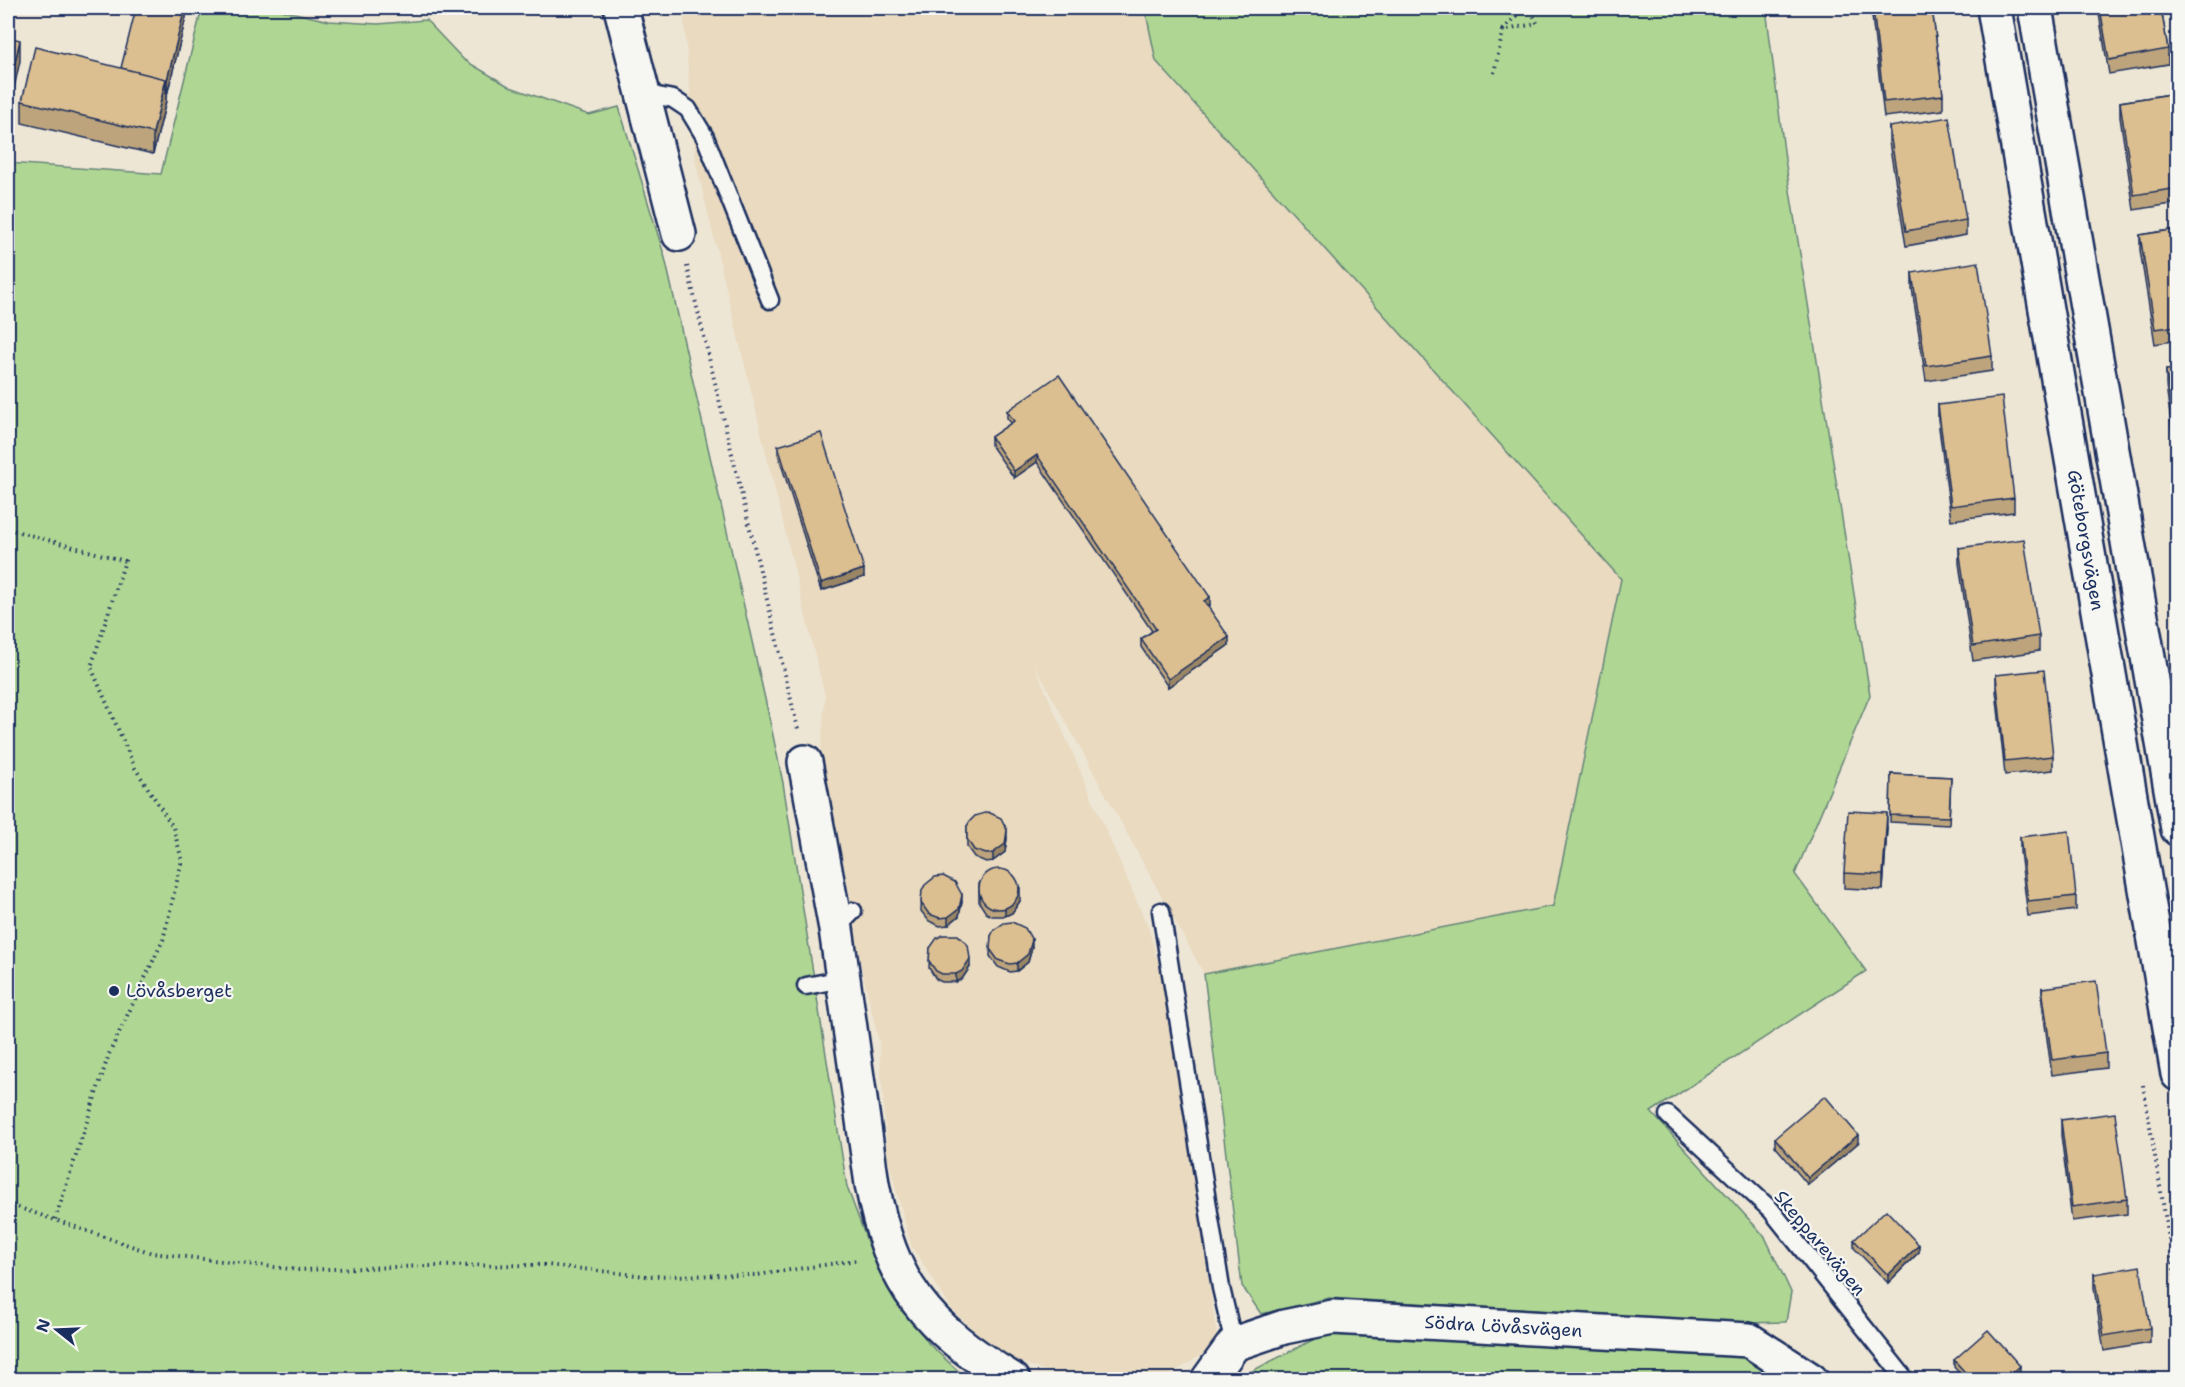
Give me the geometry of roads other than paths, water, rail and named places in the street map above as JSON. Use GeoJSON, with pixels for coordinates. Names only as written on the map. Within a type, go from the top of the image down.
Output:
{"type":"FeatureCollection","features":[{"type":"Feature","properties":{"kind":"main road"},"geometry":{"type":"LineString","coordinates":[[621,8],[679,234]]}},
{"type":"Feature","properties":{"kind":"main road","name":"Göteborgsvägen"},"geometry":{"type":"LineString","coordinates":[[1994,8],[2178,1074]]}},
{"type":"Feature","properties":{"kind":"main road"},"geometry":{"type":"LineString","coordinates":[[2036,8],[2178,829]]}},
{"type":"Feature","properties":{"kind":"main road"},"geometry":{"type":"LineString","coordinates":[[805,762],[845,920],[843,979],[872,1184],[879,1220],[890,1254],[909,1291],[936,1324],[966,1350],[1013,1380]]}},
{"type":"Feature","properties":{"kind":"main road","name":"Södra Lövåsvägen"},"geometry":{"type":"LineString","coordinates":[[1234,1344],[1284,1328],[1333,1317],[1749,1340],[1810,1380]]}},
{"type":"Feature","properties":{"kind":"main road"},"geometry":{"type":"LineString","coordinates":[[1208,1380],[1234,1344]]}},
{"type":"Feature","properties":{"kind":"lane"},"geometry":{"type":"LineString","coordinates":[[643,93],[673,99],[681,103],[688,109],[705,136],[770,300]]}},
{"type":"Feature","properties":{"kind":"lane"},"geometry":{"type":"LineString","coordinates":[[1161,911],[1221,1288],[1234,1344]]}},
{"type":"Feature","properties":{"kind":"lane"},"geometry":{"type":"LineString","coordinates":[[806,986],[843,979]]}},
{"type":"Feature","properties":{"kind":"lane","name":"Skepparevägen"},"geometry":{"type":"LineString","coordinates":[[1668,1115],[1771,1210],[1906,1380]]}},
{"type":"Feature","properties":{"kind":"place","name":"Lövåsberget"},"geometry":{"type":"Point","coordinates":[114,991]}}]}
